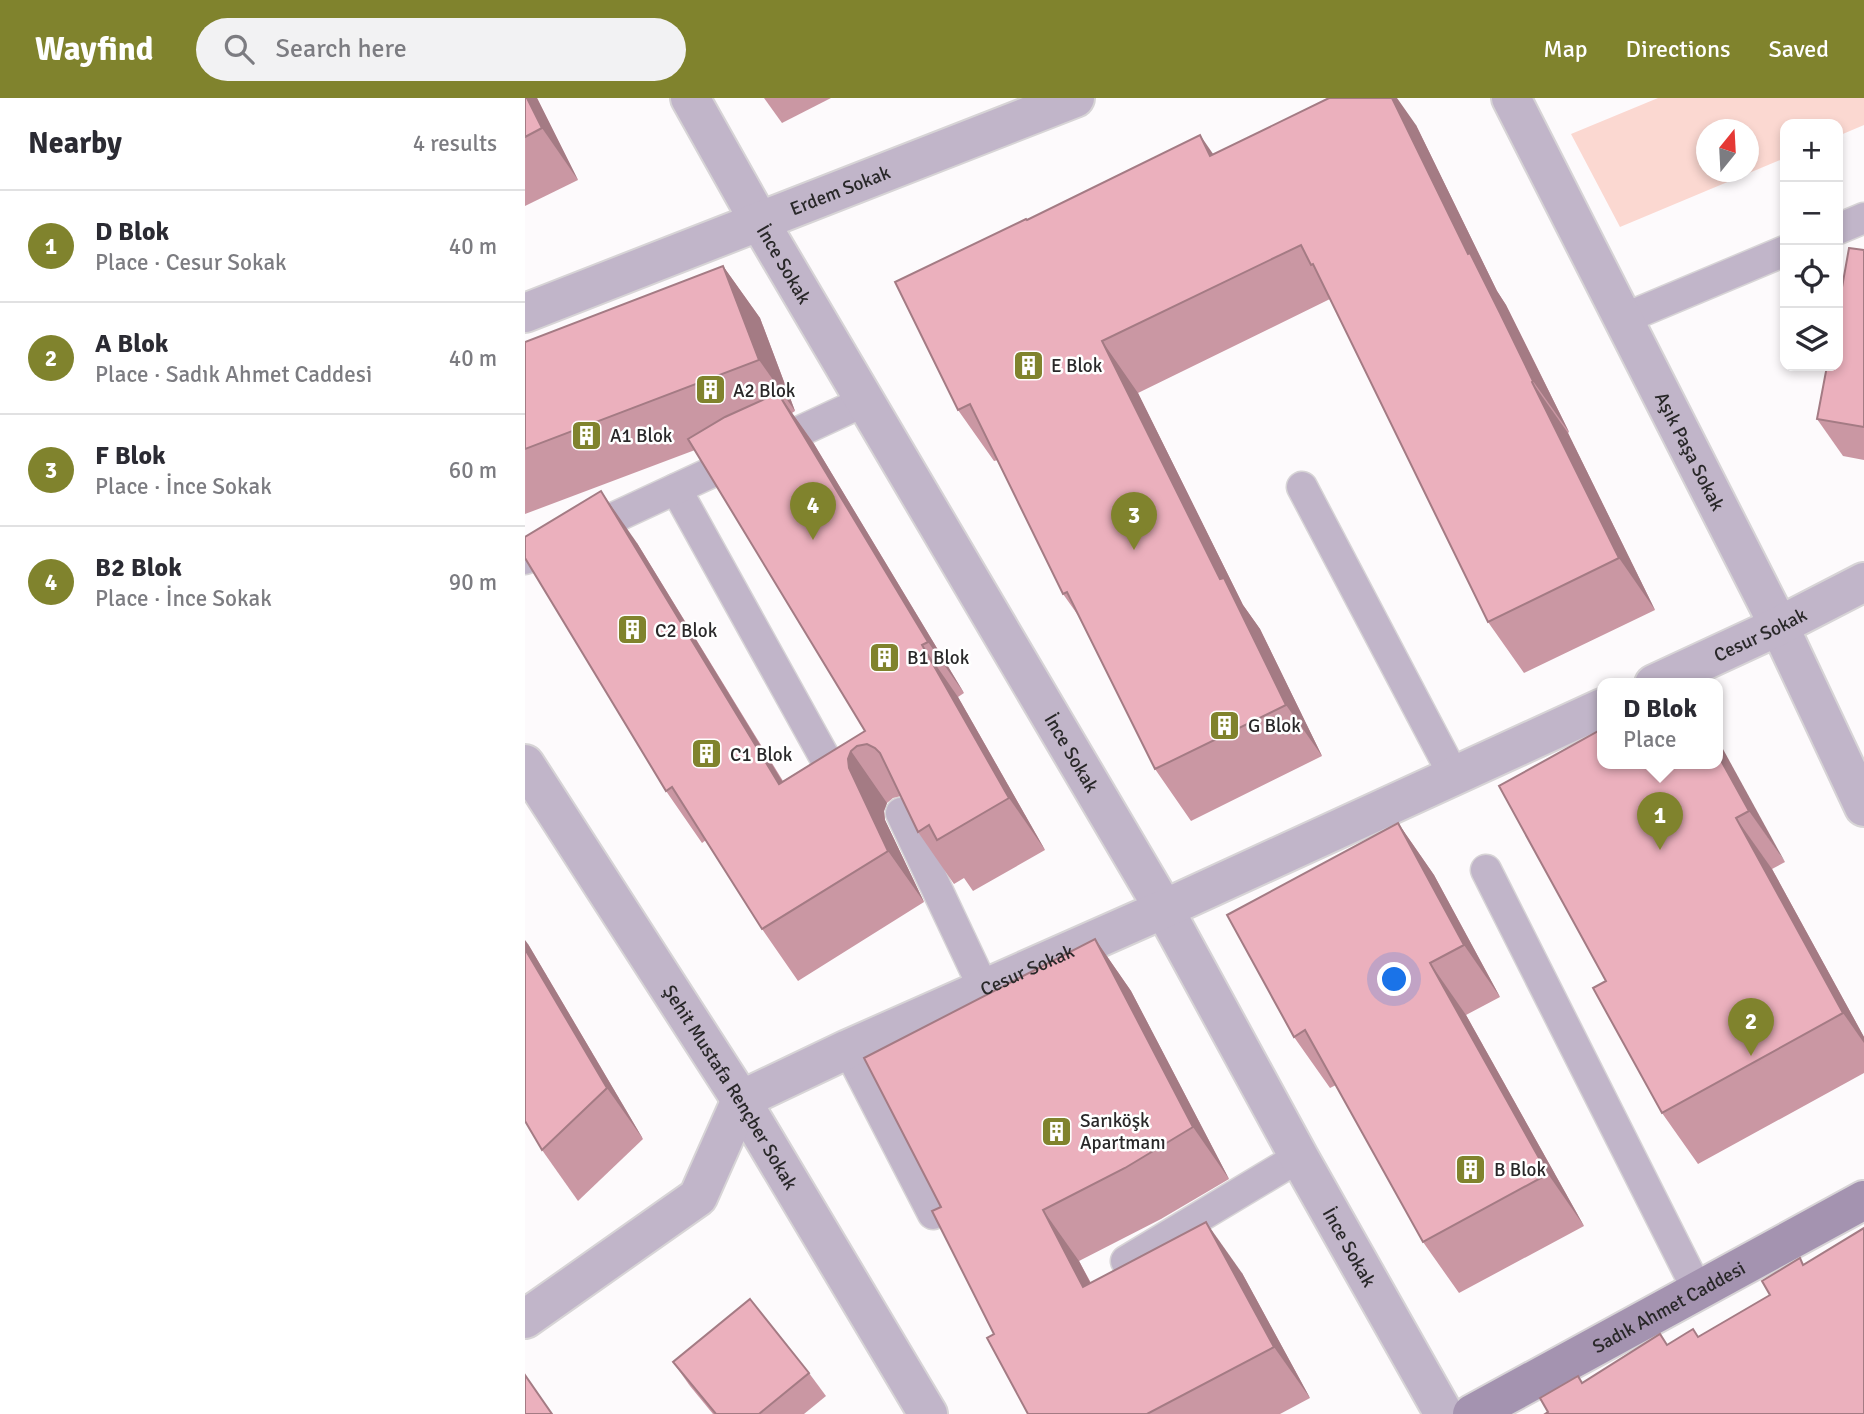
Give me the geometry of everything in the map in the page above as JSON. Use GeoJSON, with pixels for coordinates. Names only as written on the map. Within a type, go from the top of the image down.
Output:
{"type":"FeatureCollection","features":[{"type":"Feature","properties":{"kind":"main road","name":"Sadık Ahmet Caddesi"},"geometry":{"type":"LineString","coordinates":[[1472,1414],[1864,1200]]}},
{"type":"Feature","properties":{"kind":"street","name":"İnce Sokak"},"geometry":{"type":"LineString","coordinates":[[690,98],[759,221],[1164,909],[1299,1157],[1444,1414]]}},
{"type":"Feature","properties":{"kind":"street","name":"Erdem Sokak"},"geometry":{"type":"LineString","coordinates":[[525,313],[1076,98]]}},
{"type":"Feature","properties":{"kind":"street","name":"Aşık Paşa Sokak"},"geometry":{"type":"LineString","coordinates":[[1511,98],[1779,626],[1864,807]]}},
{"type":"Feature","properties":{"kind":"street","name":"Cesur Sokak"},"geometry":{"type":"LineString","coordinates":[[1667,678],[1779,626],[1864,582]]}},
{"type":"Feature","properties":{"kind":"street","name":"Cesur Sokak"},"geometry":{"type":"LineString","coordinates":[[741,1100],[1597,710]]}},
{"type":"Feature","properties":{"kind":"street","name":"Şehit Mustafa Rençber Sokak"},"geometry":{"type":"LineString","coordinates":[[525,764],[741,1100],[928,1414]]}},
{"type":"Feature","properties":{"kind":"street"},"geometry":{"type":"LineString","coordinates":[[525,1319],[698,1197],[741,1100]]}},
{"type":"Feature","properties":{"kind":"lane"},"geometry":{"type":"LineString","coordinates":[[1843,227],[1864,218]]}},
{"type":"Feature","properties":{"kind":"lane"},"geometry":{"type":"LineString","coordinates":[[1623,318],[1780,253]]}},
{"type":"Feature","properties":{"kind":"lane"},"geometry":{"type":"LineString","coordinates":[[525,559],[865,401]]}},
{"type":"Feature","properties":{"kind":"lane"},"geometry":{"type":"LineString","coordinates":[[1303,486],[1454,776]]}},
{"type":"Feature","properties":{"kind":"lane"},"geometry":{"type":"LineString","coordinates":[[676,489],[825,758]]}},
{"type":"Feature","properties":{"kind":"lane"},"geometry":{"type":"LineString","coordinates":[[901,814],[984,989]]}},
{"type":"Feature","properties":{"kind":"lane"},"geometry":{"type":"LineString","coordinates":[[1486,870],[1698,1291]]}},
{"type":"Feature","properties":{"kind":"lane"},"geometry":{"type":"LineString","coordinates":[[848,1049],[933,1214]]}},
{"type":"Feature","properties":{"kind":"lane"},"geometry":{"type":"LineString","coordinates":[[1126,1261],[1299,1157]]}},
{"type":"Feature","properties":{"kind":"shaded area"},"geometry":{"type":"Polygon","coordinates":[[[1658,98],[1864,98],[1864,125],[1843,134],[1843,119],[1780,119],[1780,160],[1759,169],[1759,119],[1696,119],[1696,182],[1728,182],[1620,227],[1571,134],[1658,98]]]}},
{"type":"Feature","properties":{"kind":"building"},"geometry":{"type":"Polygon","coordinates":[[[525,98],[542,128],[525,137],[525,98]]]}},
{"type":"Feature","properties":{"kind":"building"},"geometry":{"type":"Polygon","coordinates":[[[1329,98],[1392,98],[1619,558],[1488,622],[1313,264],[1311,265],[1301,245],[1102,341],[1286,705],[1155,769],[1067,592],[1063,594],[970,404],[958,410],[895,282],[1200,135],[1210,156],[1329,98]]]}},
{"type":"Feature","properties":{"kind":"building"},"geometry":{"type":"Polygon","coordinates":[[[1849,248],[1864,250],[1864,427],[1817,419],[1826,371],[1843,371],[1843,282],[1849,248]]]}},
{"type":"Feature","properties":{"kind":"building"},"geometry":{"type":"Polygon","coordinates":[[[723,266],[759,360],[525,449],[525,342],[723,266]]]}},
{"type":"Feature","properties":{"kind":"building"},"geometry":{"type":"Polygon","coordinates":[[[778,393],[928,642],[922,645],[1009,798],[937,840],[929,825],[918,832],[880,753],[867,744],[857,746],[848,759],[849,768],[888,851],[762,929],[672,787],[666,791],[525,558],[525,537],[601,491],[779,784],[865,731],[688,439],[725,417],[778,393]]]}},
{"type":"Feature","properties":{"kind":"building"},"geometry":{"type":"Polygon","coordinates":[[[1597,732],[1597,769],[1723,769],[1723,764],[1749,811],[1736,818],[1843,1013],[1662,1113],[1593,988],[1606,981],[1499,786],[1597,732]]]}},
{"type":"Feature","properties":{"kind":"building"},"geometry":{"type":"Polygon","coordinates":[[[1398,823],[1464,945],[1430,963],[1548,1174],[1423,1242],[1305,1030],[1294,1037],[1227,915],[1398,823]]]}},
{"type":"Feature","properties":{"kind":"building"},"geometry":{"type":"Polygon","coordinates":[[[1095,939],[1193,1127],[1125,1168],[1043,1210],[1083,1287],[1206,1222],[1274,1347],[1147,1414],[1028,1414],[987,1338],[994,1334],[932,1211],[941,1207],[864,1058],[1095,939]]]}},
{"type":"Feature","properties":{"kind":"building"},"geometry":{"type":"Polygon","coordinates":[[[525,949],[607,1088],[542,1150],[525,1121],[525,949]]]}},
{"type":"Feature","properties":{"kind":"building"},"geometry":{"type":"Polygon","coordinates":[[[1864,1228],[1864,1414],[1545,1414],[1548,1412],[1540,1398],[1578,1376],[1582,1383],[1660,1334],[1667,1345],[1693,1329],[1698,1337],[1770,1295],[1762,1281],[1800,1258],[1803,1265],[1864,1228]]]}},
{"type":"Feature","properties":{"kind":"building"},"geometry":{"type":"Polygon","coordinates":[[[750,1299],[809,1373],[759,1414],[716,1414],[673,1362],[750,1299]]]}},
{"type":"Feature","properties":{"kind":"building"},"geometry":{"type":"Polygon","coordinates":[[[525,1375],[552,1414],[525,1414],[525,1375]]]}},
{"type":"Feature","properties":{"kind":"place","name":"E Blok"},"geometry":{"type":"Point","coordinates":[1028,365]}},
{"type":"Feature","properties":{"kind":"place","name":"A2 Blok"},"geometry":{"type":"Point","coordinates":[710,390]}},
{"type":"Feature","properties":{"kind":"place","name":"A1 Blok"},"geometry":{"type":"Point","coordinates":[587,435]}},
{"type":"Feature","properties":{"kind":"place","name":"B2 Blok"},"geometry":{"type":"Point","coordinates":[813,540]}},
{"type":"Feature","properties":{"kind":"place","name":"F Blok"},"geometry":{"type":"Point","coordinates":[1134,550]}},
{"type":"Feature","properties":{"kind":"place","name":"C2 Blok"},"geometry":{"type":"Point","coordinates":[632,630]}},
{"type":"Feature","properties":{"kind":"place","name":"B1 Blok"},"geometry":{"type":"Point","coordinates":[884,657]}},
{"type":"Feature","properties":{"kind":"place","name":"G Blok"},"geometry":{"type":"Point","coordinates":[1225,725]}},
{"type":"Feature","properties":{"kind":"place","name":"C1 Blok"},"geometry":{"type":"Point","coordinates":[707,754]}},
{"type":"Feature","properties":{"kind":"place","name":"D Blok"},"geometry":{"type":"Point","coordinates":[1660,850]}},
{"type":"Feature","properties":{"kind":"place","name":"A Blok"},"geometry":{"type":"Point","coordinates":[1751,1056]}},
{"type":"Feature","properties":{"kind":"place","name":"Sarıköşk Apartmanı"},"geometry":{"type":"Point","coordinates":[1057,1131]}},
{"type":"Feature","properties":{"kind":"place","name":"B Blok"},"geometry":{"type":"Point","coordinates":[1471,1169]}}]}
